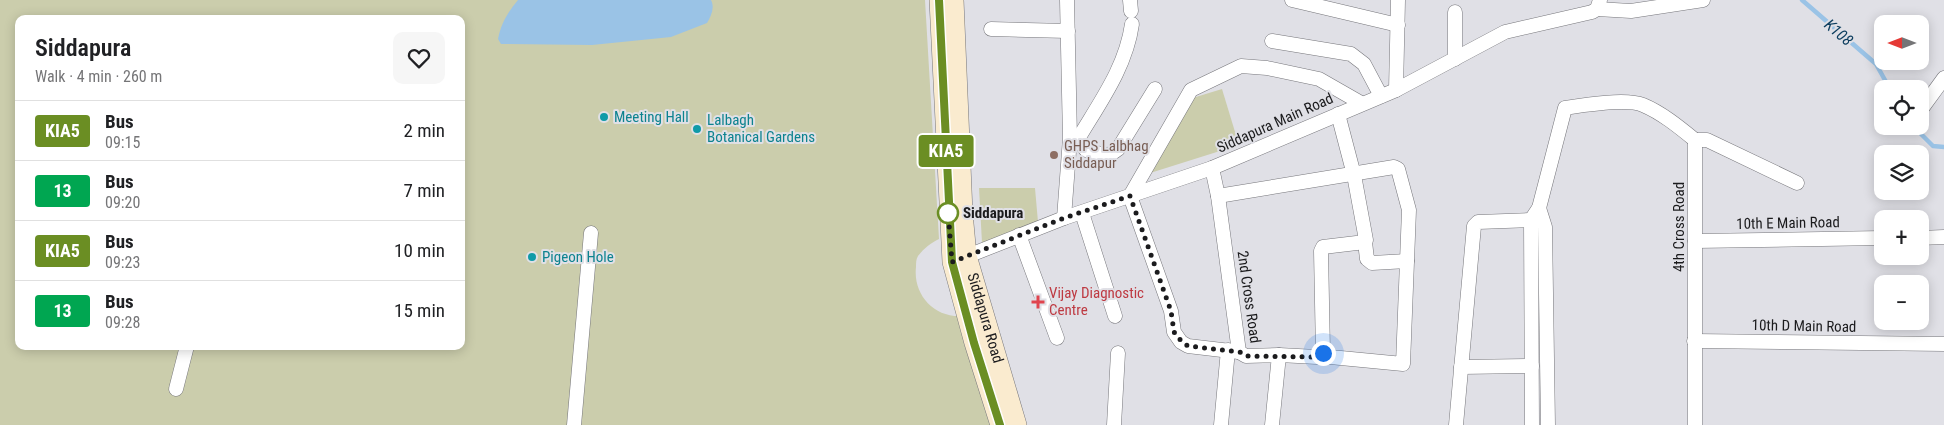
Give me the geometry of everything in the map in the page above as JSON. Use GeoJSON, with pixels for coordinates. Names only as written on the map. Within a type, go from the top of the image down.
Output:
{"type":"FeatureCollection","features":[{"type":"Feature","properties":{"kind":"main road","name":"Siddapura Road"},"geometry":{"type":"LineString","coordinates":[[939,0],[959,259],[974,343],[1000,425]]}},
{"type":"Feature","properties":{"kind":"main road","name":"Siddapura Road"},"geometry":{"type":"LineString","coordinates":[[954,0],[959,259],[1017,425]]}},
{"type":"Feature","properties":{"kind":"street"},"geometry":{"type":"LineString","coordinates":[[1064,218],[1074,141],[1067,0]]}},
{"type":"Feature","properties":{"kind":"street"},"geometry":{"type":"LineString","coordinates":[[1292,0],[1398,25]]}},
{"type":"Feature","properties":{"kind":"street"},"geometry":{"type":"LineString","coordinates":[[1396,90],[1398,0]]}},
{"type":"Feature","properties":{"kind":"street"},"geometry":{"type":"LineString","coordinates":[[1598,4],[1632,11],[1703,0]]}},
{"type":"Feature","properties":{"kind":"street","name":"Siddapura Main Road"},"geometry":{"type":"LineString","coordinates":[[959,259],[1064,218],[1212,168],[1361,103],[1396,90],[1505,32],[1592,12],[1598,4]]}},
{"type":"Feature","properties":{"kind":"street"},"geometry":{"type":"LineString","coordinates":[[1074,141],[1122,64],[1129,45],[1131,12]]}},
{"type":"Feature","properties":{"kind":"street"},"geometry":{"type":"LineString","coordinates":[[1455,12],[1456,59]]}},
{"type":"Feature","properties":{"kind":"street"},"geometry":{"type":"LineString","coordinates":[[991,29],[1068,31]]}},
{"type":"Feature","properties":{"kind":"street"},"geometry":{"type":"LineString","coordinates":[[1272,41],[1351,54],[1364,64],[1381,96]]}},
{"type":"Feature","properties":{"kind":"street"},"geometry":{"type":"LineString","coordinates":[[1221,425],[1234,351],[1188,346],[1174,332],[1171,311],[1130,196],[1192,90],[1241,66],[1268,68],[1319,79],[1361,103]]}},
{"type":"Feature","properties":{"kind":"street"},"geometry":{"type":"LineString","coordinates":[[1929,99],[1944,78]]}},
{"type":"Feature","properties":{"kind":"street"},"geometry":{"type":"LineString","coordinates":[[1074,141],[1086,150],[1108,156],[1118,149],[1155,89]]}},
{"type":"Feature","properties":{"kind":"street"},"geometry":{"type":"LineString","coordinates":[[1532,425],[1535,214],[1565,108],[1602,102],[1641,104],[1670,120],[1695,140],[1707,140],[1797,183]]}},
{"type":"Feature","properties":{"kind":"street"},"geometry":{"type":"LineString","coordinates":[[1338,114],[1367,236],[1365,242],[1367,259],[1372,263],[1407,260]]}},
{"type":"Feature","properties":{"kind":"street","name":"4th Cross Road"},"geometry":{"type":"LineString","coordinates":[[1695,140],[1695,425]]}},
{"type":"Feature","properties":{"kind":"street"},"geometry":{"type":"LineString","coordinates":[[1218,196],[1354,176],[1394,167],[1398,169],[1409,210],[1403,364],[1320,356],[1279,355]]}},
{"type":"Feature","properties":{"kind":"street","name":"2nd Cross Road"},"geometry":{"type":"LineString","coordinates":[[1212,168],[1218,196],[1234,351],[1246,356],[1279,355],[1272,425]]}},
{"type":"Feature","properties":{"kind":"street"},"geometry":{"type":"LineString","coordinates":[[1082,213],[1115,316]]}},
{"type":"Feature","properties":{"kind":"street"},"geometry":{"type":"LineString","coordinates":[[1456,425],[1474,226],[1478,222],[1535,214]]}},
{"type":"Feature","properties":{"kind":"street"},"geometry":{"type":"LineString","coordinates":[[1535,214],[1545,227],[1548,425]]}},
{"type":"Feature","properties":{"kind":"street"},"geometry":{"type":"LineString","coordinates":[[574,425],[591,233]]}},
{"type":"Feature","properties":{"kind":"street"},"geometry":{"type":"LineString","coordinates":[[1020,235],[1057,338]]}},
{"type":"Feature","properties":{"kind":"street","name":"10th E Main Road"},"geometry":{"type":"LineString","coordinates":[[1695,241],[1874,238]]}},
{"type":"Feature","properties":{"kind":"street"},"geometry":{"type":"LineString","coordinates":[[1929,238],[1944,238]]}},
{"type":"Feature","properties":{"kind":"street"},"geometry":{"type":"LineString","coordinates":[[1320,356],[1323,353],[1321,252],[1323,247],[1365,242]]}},
{"type":"Feature","properties":{"kind":"street","name":"10th D Main Road"},"geometry":{"type":"LineString","coordinates":[[1694,341],[1944,344]]}},
{"type":"Feature","properties":{"kind":"street"},"geometry":{"type":"LineString","coordinates":[[176,388],[186,350]]}},
{"type":"Feature","properties":{"kind":"street"},"geometry":{"type":"LineString","coordinates":[[1114,425],[1118,353]]}},
{"type":"Feature","properties":{"kind":"street"},"geometry":{"type":"LineString","coordinates":[[1461,367],[1532,366]]}},
{"type":"Feature","properties":{"kind":"green space","name":"Lalbagh Botanical Gardens"},"geometry":{"type":"Polygon","coordinates":[[[0,0],[925,0],[939,239],[918,256],[916,261],[916,277],[921,294],[926,301],[940,312],[959,316],[992,425],[0,425],[0,0]]]}},
{"type":"Feature","properties":{"kind":"green space"},"geometry":{"type":"Polygon","coordinates":[[[1222,89],[1239,145],[1147,174],[1186,100],[1222,89]]]}},
{"type":"Feature","properties":{"kind":"green space"},"geometry":{"type":"Polygon","coordinates":[[[979,188],[1035,188],[1038,222],[982,243],[979,188]]]}},
{"type":"Feature","properties":{"kind":"water"},"geometry":{"type":"Polygon","coordinates":[[[518,0],[711,0],[713,9],[707,23],[671,37],[592,45],[501,44],[498,39],[501,28],[508,13],[518,0]]]}},
{"type":"Feature","properties":{"kind":"waterway","name":"K108"},"geometry":{"type":"LineString","coordinates":[[1802,0],[1876,64],[1885,80]]}},
{"type":"Feature","properties":{"kind":"waterway","name":"K108"},"geometry":{"type":"LineString","coordinates":[[1922,135],[1933,146],[1944,147]]}},
{"type":"Feature","properties":{"kind":"bus line","name":"KIA5"},"geometry":{"type":"LineString","coordinates":[[939,0],[952,262],[974,343],[1000,425]]}},
{"type":"Feature","properties":{"kind":"place","name":"Meeting Hall"},"geometry":{"type":"Point","coordinates":[604,117]}},
{"type":"Feature","properties":{"kind":"place","name":"Lalbagh Botanical Gardens"},"geometry":{"type":"Point","coordinates":[697,129]}},
{"type":"Feature","properties":{"kind":"place","name":"GHPS Lalbhag Siddapur"},"geometry":{"type":"Point","coordinates":[1054,155]}},
{"type":"Feature","properties":{"kind":"place","name":"Siddapura"},"geometry":{"type":"Point","coordinates":[948,213]}},
{"type":"Feature","properties":{"kind":"place","name":"Pigeon Hole"},"geometry":{"type":"Point","coordinates":[532,257]}},
{"type":"Feature","properties":{"kind":"place","name":"Vijay Diagnostic Centre"},"geometry":{"type":"Point","coordinates":[1038,302]}},
{"type":"Feature","properties":{"kind":"route"},"geometry":{"type":"LineString","coordinates":[[948,213],[948,211],[952,262],[1064,218],[1130,196],[1171,311],[1174,332],[1182,342],[1188,346],[1240,352],[1246,356],[1317,357],[1323,353]]}}]}
